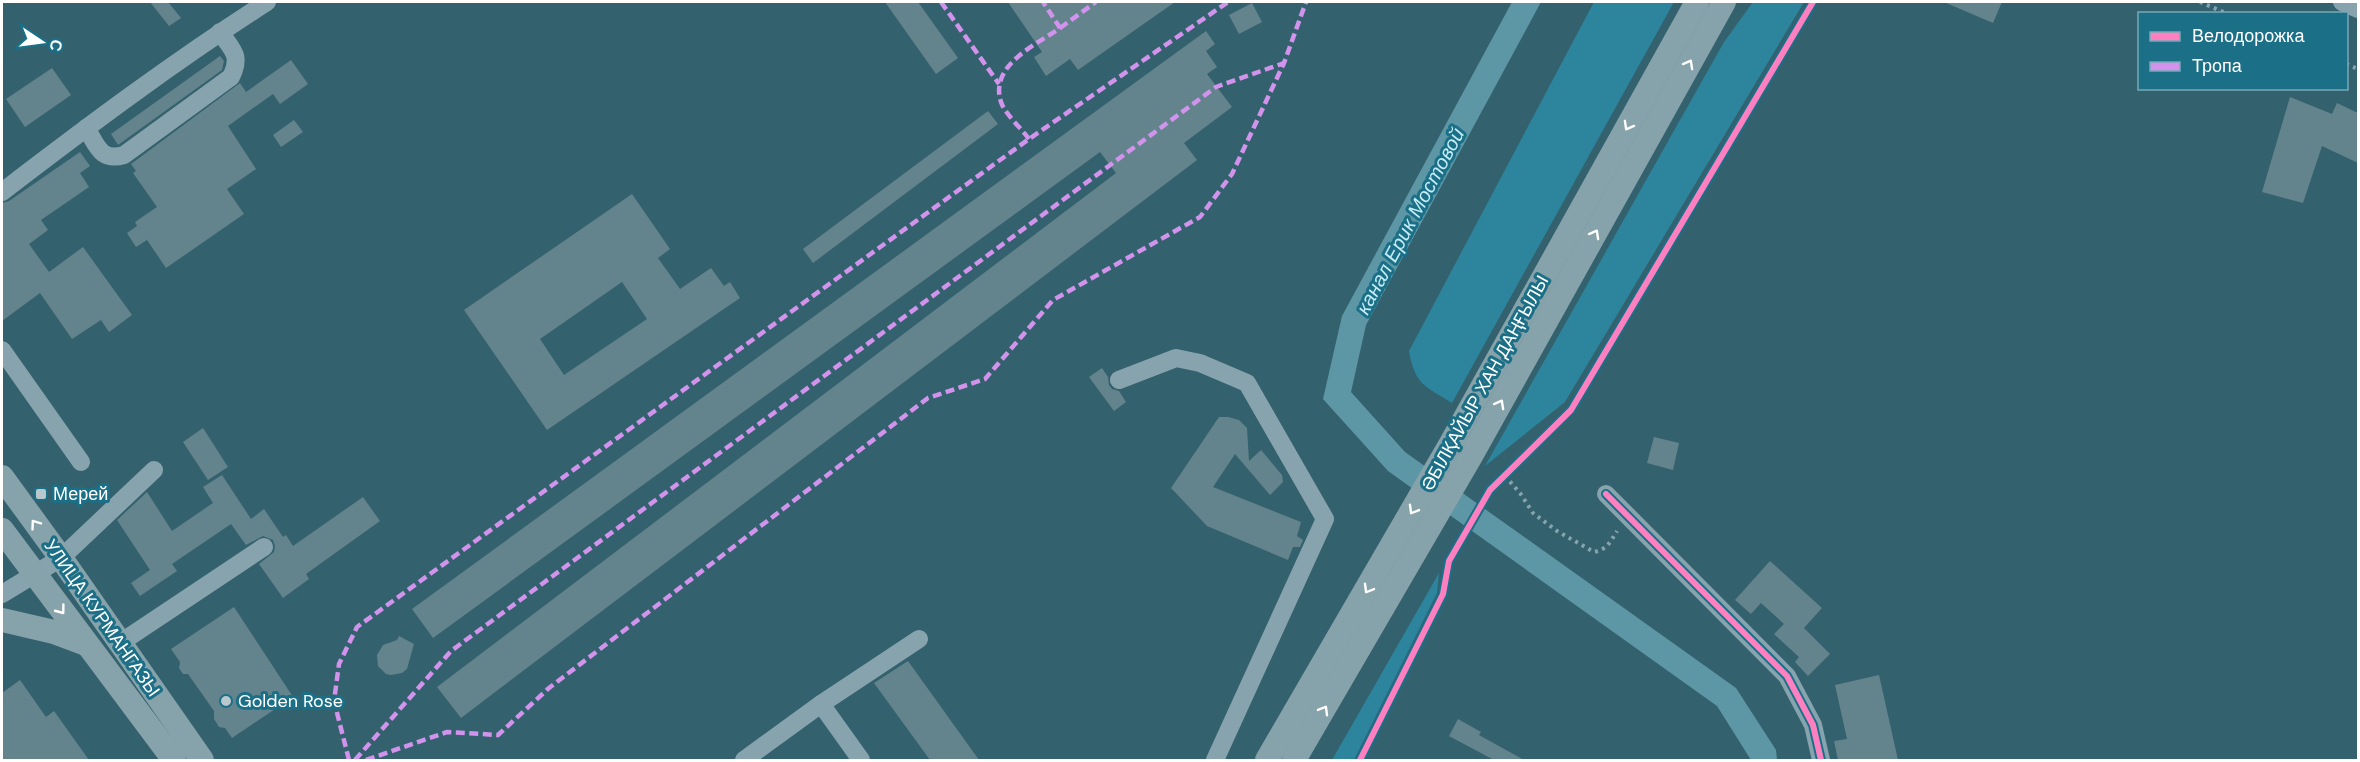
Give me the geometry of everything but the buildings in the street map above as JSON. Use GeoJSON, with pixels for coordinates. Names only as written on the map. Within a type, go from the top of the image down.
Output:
{"type":"FeatureCollection","features":[{"type":"Feature","properties":{"kind":"main road","name":"ӘБІЛҚАЙЫР ХАН ДАҢҒЫЛЫ"},"geometry":{"type":"LineString","coordinates":[[1461,450],[1697,2]]}},
{"type":"Feature","properties":{"kind":"main road","name":"ӘБІЛҚАЙЫР ХАН ДАҢҒЫЛЫ"},"geometry":{"type":"LineString","coordinates":[[1294,760],[1408,543],[1724,2]]}},
{"type":"Feature","properties":{"kind":"main road","name":"УЛИЦА КУРМАНГАЗЫ"},"geometry":{"type":"LineString","coordinates":[[2,477],[202,760]]}},
{"type":"Feature","properties":{"kind":"main road","name":"УЛИЦА КУРМАНГАЗЫ"},"geometry":{"type":"LineString","coordinates":[[2,530],[174,760]]}},
{"type":"Feature","properties":{"kind":"main road","name":"ӘБІЛҚАЙЫР ХАН ДАҢҒЫЛЫ"},"geometry":{"type":"LineString","coordinates":[[1267,760],[1408,543]]}},
{"type":"Feature","properties":{"kind":"main road"},"geometry":{"type":"LineString","coordinates":[[2,620],[54,632],[86,644]]}},
{"type":"Feature","properties":{"kind":"main road"},"geometry":{"type":"LineString","coordinates":[[151,730],[156,717],[170,716]]}},
{"type":"Feature","properties":{"kind":"street"},"geometry":{"type":"LineString","coordinates":[[2,192],[86,128],[220,32],[267,2]]}},
{"type":"Feature","properties":{"kind":"street"},"geometry":{"type":"LineString","coordinates":[[2342,2],[2358,9]]}},
{"type":"Feature","properties":{"kind":"street"},"geometry":{"type":"LineString","coordinates":[[86,128],[102,154],[113,158],[124,155],[231,77],[237,65],[236,55],[220,32]]}},
{"type":"Feature","properties":{"kind":"street"},"geometry":{"type":"LineString","coordinates":[[2,350],[81,462]]}},
{"type":"Feature","properties":{"kind":"street"},"geometry":{"type":"LineString","coordinates":[[1119,380],[1176,358],[1200,363],[1247,383],[1325,519],[1215,760]]}},
{"type":"Feature","properties":{"kind":"street"},"geometry":{"type":"LineString","coordinates":[[2,594],[61,558],[154,470]]}},
{"type":"Feature","properties":{"kind":"street"},"geometry":{"type":"LineString","coordinates":[[1606,494],[1787,676],[1814,725],[1821,760]]}},
{"type":"Feature","properties":{"kind":"street"},"geometry":{"type":"LineString","coordinates":[[120,644],[264,547]]}},
{"type":"Feature","properties":{"kind":"street"},"geometry":{"type":"LineString","coordinates":[[744,760],[821,704],[919,639]]}},
{"type":"Feature","properties":{"kind":"street"},"geometry":{"type":"LineString","coordinates":[[821,704],[861,760]]}},
{"type":"Feature","properties":{"kind":"path"},"geometry":{"type":"LineString","coordinates":[[2200,2],[2223,12]]}},
{"type":"Feature","properties":{"kind":"path"},"geometry":{"type":"LineString","coordinates":[[1497,483],[1513,468]]}},
{"type":"Feature","properties":{"kind":"path"},"geometry":{"type":"LineString","coordinates":[[1505,476],[1533,513],[1557,531],[1594,552],[1610,544],[1626,514]]}},
{"type":"Feature","properties":{"kind":"shaded area"},"geometry":{"type":"Polygon","coordinates":[[[1594,2],[1674,2],[1452,403],[1418,378],[1409,351],[1594,2]]]}},
{"type":"Feature","properties":{"kind":"shaded area"},"geometry":{"type":"Polygon","coordinates":[[[1753,2],[1804,2],[1565,402],[1485,466],[1724,42],[1753,2]]]}},
{"type":"Feature","properties":{"kind":"shaded area"},"geometry":{"type":"Polygon","coordinates":[[[1439,573],[1437,593],[1354,760],[1332,760],[1439,573]]]}},
{"type":"Feature","properties":{"kind":"water","name":"канал Ерик Мостовой"},"geometry":{"type":"Polygon","coordinates":[[[1512,2],[1541,2],[1366,325],[1351,392],[1405,452],[1736,688],[1776,750],[1777,760],[1751,760],[1717,706],[1388,471],[1323,399],[1342,316],[1512,2]]]}},
{"type":"Feature","properties":{"kind":"marked path"},"geometry":{"type":"LineString","coordinates":[[941,2],[999,84]]}},
{"type":"Feature","properties":{"kind":"marked path"},"geometry":{"type":"LineString","coordinates":[[1029,139],[1003,107],[999,89],[1008,67],[1028,49],[1060,28],[1043,2]]}},
{"type":"Feature","properties":{"kind":"marked path"},"geometry":{"type":"LineString","coordinates":[[1060,28],[1096,2]]}},
{"type":"Feature","properties":{"kind":"marked path"},"geometry":{"type":"LineString","coordinates":[[349,760],[334,701],[339,664],[357,627],[1029,139],[1228,2]]}},
{"type":"Feature","properties":{"kind":"marked path"},"geometry":{"type":"LineString","coordinates":[[366,760],[447,732],[498,735],[549,688],[928,398],[985,379],[1053,300],[1200,217],[1232,174],[1284,63],[1306,2]]}},
{"type":"Feature","properties":{"kind":"marked path"},"geometry":{"type":"LineString","coordinates":[[355,760],[451,651],[1216,87],[1284,63]]}},
{"type":"Feature","properties":{"kind":"cycle path"},"geometry":{"type":"LineString","coordinates":[[1360,760],[1443,594],[1449,561],[1490,490],[1571,410],[1813,2]]}},
{"type":"Feature","properties":{"kind":"cycle path"},"geometry":{"type":"LineString","coordinates":[[1606,494],[1787,676],[1813,725],[1821,760]]}},
{"type":"Feature","properties":{"kind":"place","name":"Мерей"},"geometry":{"type":"Point","coordinates":[41,494]}},
{"type":"Feature","properties":{"kind":"place","name":"Golden Rose"},"geometry":{"type":"Point","coordinates":[226,701]}}]}
